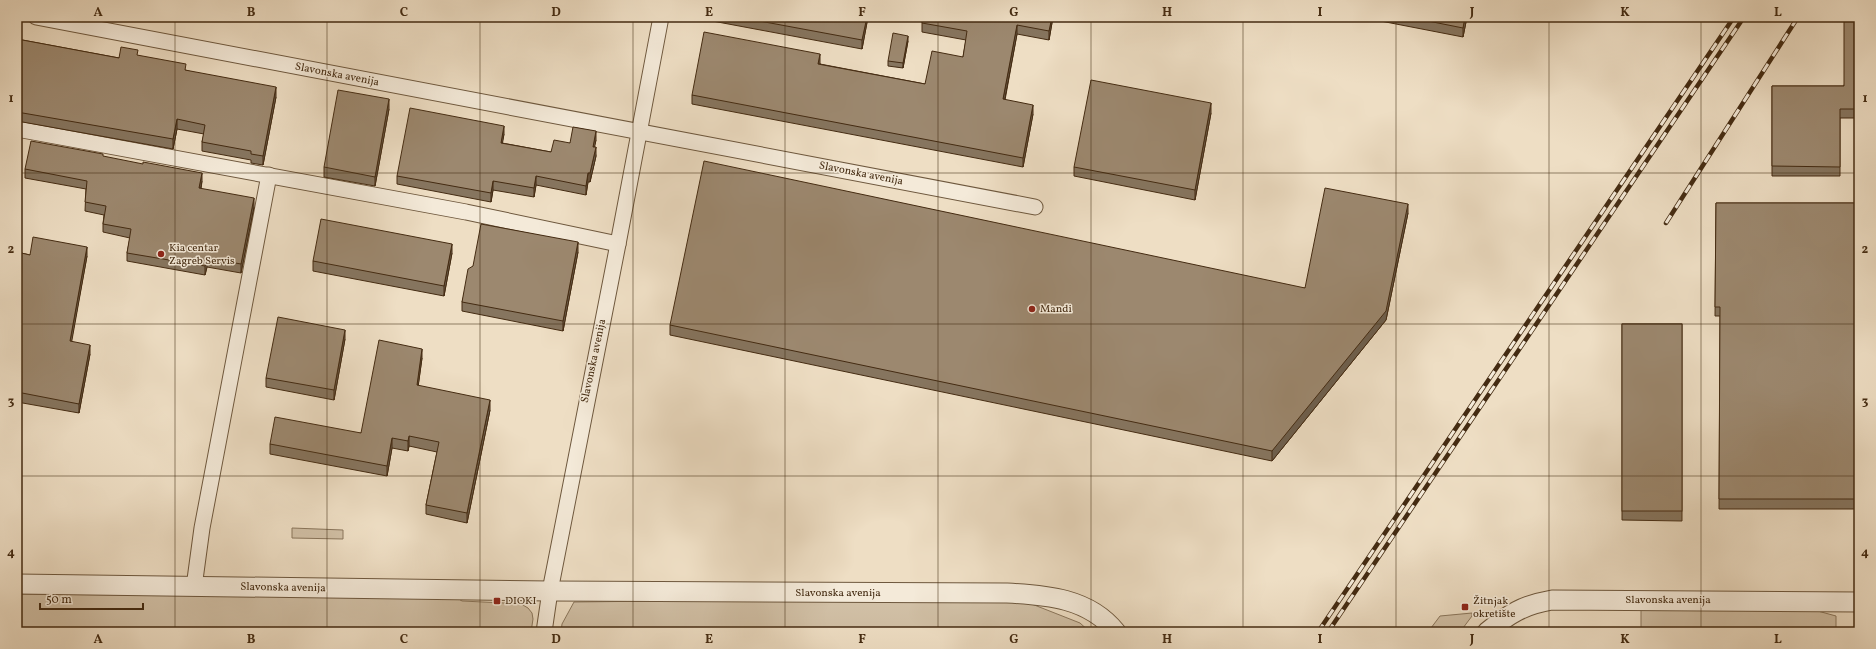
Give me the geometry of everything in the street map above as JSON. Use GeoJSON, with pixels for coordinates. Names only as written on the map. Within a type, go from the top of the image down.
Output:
{"type":"FeatureCollection","features":[{"type":"Feature","properties":{"kind":"street","name":"Slavonska avenija"},"geometry":{"type":"LineString","coordinates":[[36,17],[1035,207]]}},
{"type":"Feature","properties":{"kind":"street","name":"Slavonska avenija"},"geometry":{"type":"LineString","coordinates":[[544,632],[550,591],[661,17]]}},
{"type":"Feature","properties":{"kind":"street"},"geometry":{"type":"LineString","coordinates":[[17,129],[466,212],[618,244]]}},
{"type":"Feature","properties":{"kind":"street"},"geometry":{"type":"LineString","coordinates":[[194,587],[202,528],[269,175]]}},
{"type":"Feature","properties":{"kind":"street","name":"Slavonska avenija"},"geometry":{"type":"LineString","coordinates":[[17,584],[550,591],[1041,595],[1054,596],[1076,603],[1093,612],[1116,632]]}},
{"type":"Feature","properties":{"kind":"street","name":"Slavonska avenija"},"geometry":{"type":"LineString","coordinates":[[1487,632],[1517,610],[1533,603],[1552,600],[1859,602]]}},
{"type":"Feature","properties":{"kind":"shaded area"},"geometry":{"type":"Polygon","coordinates":[[[292,528],[343,530],[343,539],[292,538],[292,528]]]}},
{"type":"Feature","properties":{"kind":"shaded area"},"geometry":{"type":"Polygon","coordinates":[[[17,594],[457,598],[462,601],[504,603],[516,601],[528,608],[532,613],[533,619],[531,632],[17,632],[17,594]]]}},
{"type":"Feature","properties":{"kind":"shaded area"},"geometry":{"type":"Polygon","coordinates":[[[1014,597],[1080,623],[1090,632],[561,632],[562,624],[574,602],[1014,597]]]}},
{"type":"Feature","properties":{"kind":"shaded area"},"geometry":{"type":"Polygon","coordinates":[[[1641,608],[1814,610],[1836,616],[1836,632],[1641,632],[1641,608]]]}},
{"type":"Feature","properties":{"kind":"shaded area"},"geometry":{"type":"Polygon","coordinates":[[[1472,613],[1472,616],[1460,632],[1428,632],[1440,616],[1472,613]]]}},
{"type":"Feature","properties":{"kind":"building"},"geometry":{"type":"Polygon","coordinates":[[[738,17],[867,17],[862,40],[738,17]]]}},
{"type":"Feature","properties":{"kind":"building"},"geometry":{"type":"Polygon","coordinates":[[[923,17],[1052,17],[1049,31],[1017,25],[1003,99],[1033,105],[1023,158],[692,95],[704,32],[820,54],[818,64],[925,84],[932,51],[963,57],[967,31],[922,23],[923,17]]]}},
{"type":"Feature","properties":{"kind":"building"},"geometry":{"type":"Polygon","coordinates":[[[1408,17],[1465,17],[1463,28],[1408,17]]]}},
{"type":"Feature","properties":{"kind":"building"},"geometry":{"type":"Polygon","coordinates":[[[1844,17],[1859,17],[1859,109],[1840,109],[1840,167],[1772,166],[1772,86],[1844,86],[1844,17]]]}},
{"type":"Feature","properties":{"kind":"building"},"geometry":{"type":"Polygon","coordinates":[[[893,33],[908,36],[903,63],[888,61],[893,33]]]}},
{"type":"Feature","properties":{"kind":"building"},"geometry":{"type":"Polygon","coordinates":[[[17,39],[119,58],[121,47],[138,50],[137,55],[186,64],[185,70],[276,87],[263,156],[251,154],[251,151],[202,142],[205,125],[177,119],[173,139],[17,112],[17,39]]]}},
{"type":"Feature","properties":{"kind":"building"},"geometry":{"type":"Polygon","coordinates":[[[1091,80],[1211,103],[1195,190],[1074,167],[1091,80]]]}},
{"type":"Feature","properties":{"kind":"building"},"geometry":{"type":"Polygon","coordinates":[[[338,90],[389,99],[375,177],[324,167],[338,90]]]}},
{"type":"Feature","properties":{"kind":"building"},"geometry":{"type":"Polygon","coordinates":[[[410,108],[504,126],[501,143],[551,152],[554,140],[570,143],[573,127],[596,131],[593,147],[596,147],[590,173],[588,173],[586,186],[536,176],[534,188],[493,181],[491,193],[397,176],[410,108]]]}},
{"type":"Feature","properties":{"kind":"building"},"geometry":{"type":"Polygon","coordinates":[[[31,141],[103,154],[103,156],[143,164],[143,162],[202,173],[199,188],[254,198],[241,264],[207,258],[205,266],[127,253],[131,229],[103,224],[106,206],[85,202],[87,181],[25,169],[31,141]]]}},
{"type":"Feature","properties":{"kind":"building","name":"Mandi"},"geometry":{"type":"Polygon","coordinates":[[[704,161],[1305,288],[1325,188],[1408,204],[1386,311],[1272,451],[670,325],[704,161]]]}},
{"type":"Feature","properties":{"kind":"building"},"geometry":{"type":"Polygon","coordinates":[[[1716,203],[1859,203],[1859,499],[1719,499],[1720,307],[1715,307],[1716,203]]]}},
{"type":"Feature","properties":{"kind":"building"},"geometry":{"type":"Polygon","coordinates":[[[321,219],[452,244],[444,286],[313,261],[321,219]]]}},
{"type":"Feature","properties":{"kind":"building"},"geometry":{"type":"Polygon","coordinates":[[[481,224],[578,242],[563,321],[462,302],[468,269],[473,266],[481,224]]]}},
{"type":"Feature","properties":{"kind":"building"},"geometry":{"type":"Polygon","coordinates":[[[33,237],[87,247],[70,341],[90,345],[79,404],[17,392],[17,252],[30,255],[33,237]]]}},
{"type":"Feature","properties":{"kind":"building"},"geometry":{"type":"Polygon","coordinates":[[[278,317],[345,330],[334,390],[266,378],[278,317]]]}},
{"type":"Feature","properties":{"kind":"building"},"geometry":{"type":"Polygon","coordinates":[[[1622,324],[1682,324],[1682,511],[1622,511],[1622,324]]]}},
{"type":"Feature","properties":{"kind":"building"},"geometry":{"type":"Polygon","coordinates":[[[379,340],[422,349],[417,385],[490,400],[467,513],[426,505],[439,442],[409,436],[408,441],[392,438],[387,466],[270,444],[275,417],[361,433],[379,340]]]}},
{"type":"Feature","properties":{"kind":"railway"},"geometry":{"type":"LineString","coordinates":[[1318,632],[1734,17]]}},
{"type":"Feature","properties":{"kind":"railway"},"geometry":{"type":"LineString","coordinates":[[1328,632],[1744,17]]}},
{"type":"Feature","properties":{"kind":"railway"},"geometry":{"type":"LineString","coordinates":[[1666,223],[1798,17]]}},
{"type":"Feature","properties":{"kind":"place","name":"Kia centar Zagreb Servis"},"geometry":{"type":"Point","coordinates":[161,254]}},
{"type":"Feature","properties":{"kind":"place","name":"Mandi"},"geometry":{"type":"Point","coordinates":[1032,309]}},
{"type":"Feature","properties":{"kind":"place","name":"DIOKI"},"geometry":{"type":"Point","coordinates":[497,601]}},
{"type":"Feature","properties":{"kind":"place","name":"Žitnjak okretište"},"geometry":{"type":"Point","coordinates":[1465,607]}}]}
